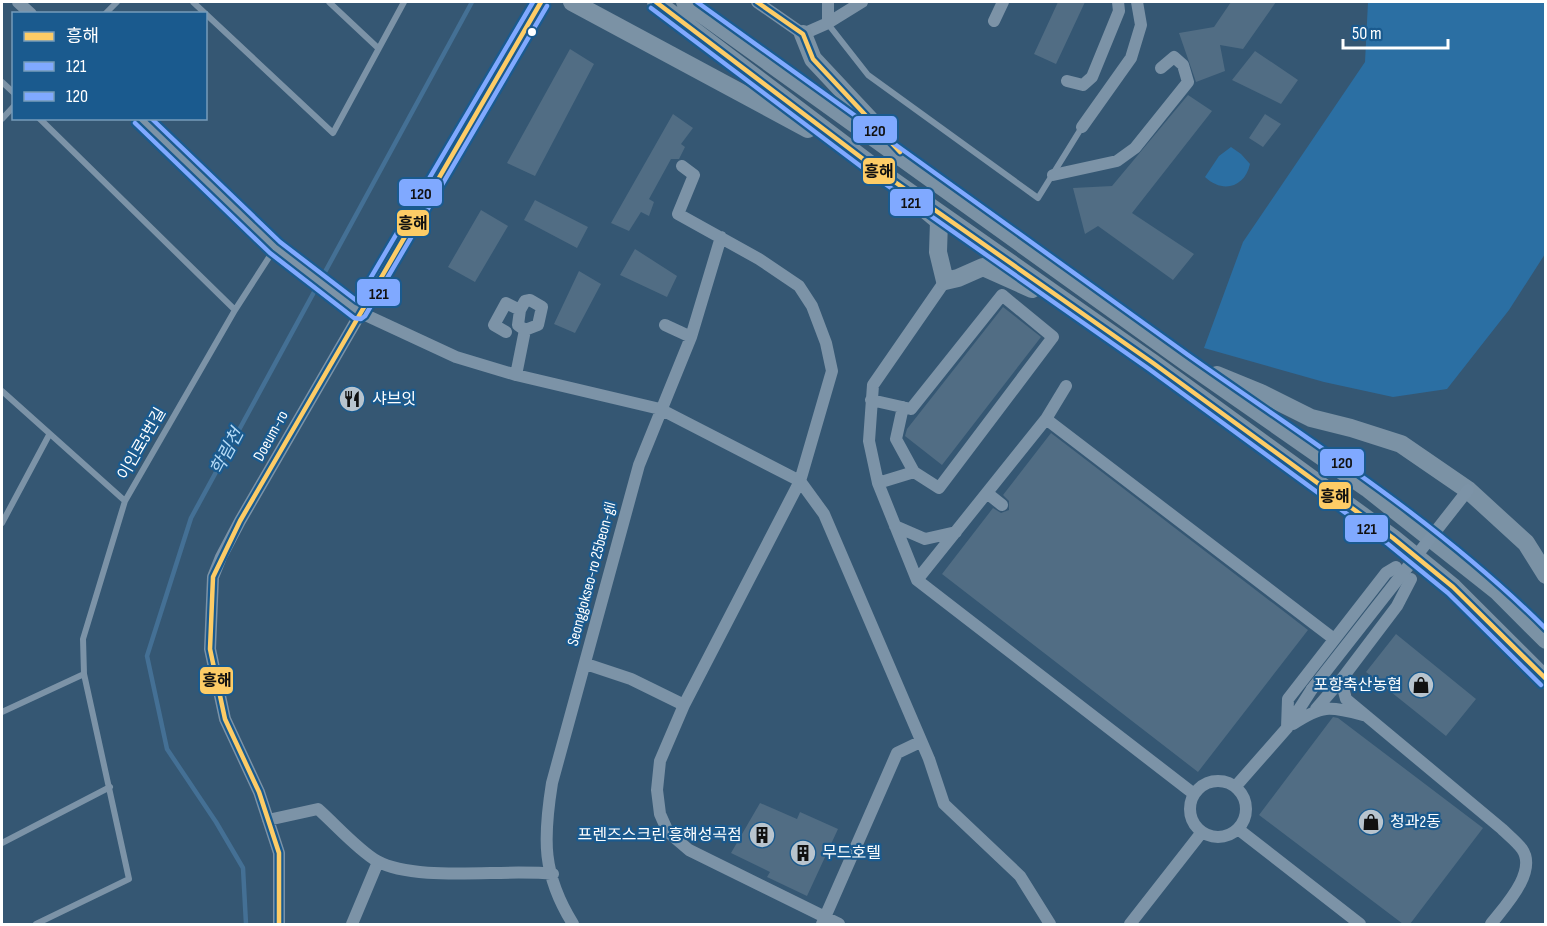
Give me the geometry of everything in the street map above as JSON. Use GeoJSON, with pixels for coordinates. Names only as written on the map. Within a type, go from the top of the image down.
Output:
{"type":"FeatureCollection","features":[{"type":"Feature","properties":{"kind":"main road"},"geometry":{"type":"LineString","coordinates":[[572,2],[767,105],[875,168],[939,221],[938,252],[945,281],[982,267],[1073,308]]}},
{"type":"Feature","properties":{"kind":"main road"},"geometry":{"type":"LineString","coordinates":[[656,2],[875,168],[1393,538],[1453,587],[1545,680]]}},
{"type":"Feature","properties":{"kind":"main road"},"geometry":{"type":"LineString","coordinates":[[685,2],[1186,362],[1367,488],[1497,591],[1545,640]]}},
{"type":"Feature","properties":{"kind":"main road"},"geometry":{"type":"LineString","coordinates":[[803,34],[813,59],[914,167]]}},
{"type":"Feature","properties":{"kind":"main road"},"geometry":{"type":"LineString","coordinates":[[1186,362],[1261,393],[1311,418],[1401,444],[1468,490],[1526,543],[1545,574]]}},
{"type":"Feature","properties":{"kind":"street","name":"Doeum-ro"},"geometry":{"type":"LineString","coordinates":[[283,924],[279,853],[259,792],[225,719],[210,649],[213,577],[240,521],[359,312],[541,2]]}},
{"type":"Feature","properties":{"kind":"street"},"geometry":{"type":"LineString","coordinates":[[828,2],[828,23]]}},
{"type":"Feature","properties":{"kind":"street"},"geometry":{"type":"LineString","coordinates":[[761,3],[803,34],[828,23],[862,2]]}},
{"type":"Feature","properties":{"kind":"street"},"geometry":{"type":"LineString","coordinates":[[994,21],[1003,2]]}},
{"type":"Feature","properties":{"kind":"street"},"geometry":{"type":"LineString","coordinates":[[1067,81],[1083,85],[1092,77],[1119,11],[1119,2]]}},
{"type":"Feature","properties":{"kind":"street"},"geometry":{"type":"LineString","coordinates":[[1082,127],[1131,58],[1141,25],[1137,2]]}},
{"type":"Feature","properties":{"kind":"street"},"geometry":{"type":"LineString","coordinates":[[1053,175],[1117,161],[1136,148],[1188,82],[1183,65],[1174,57],[1161,68]]}},
{"type":"Feature","properties":{"kind":"street"},"geometry":{"type":"LineString","coordinates":[[142,120],[275,248],[359,312],[456,357],[516,375],[660,409],[800,481],[824,514],[929,759],[944,804],[1020,876],[1050,924]]}},
{"type":"Feature","properties":{"kind":"street"},"geometry":{"type":"LineString","coordinates":[[682,166],[694,175],[678,214],[721,237],[799,286],[812,306],[826,343],[832,371],[800,481],[684,705],[660,761],[657,790],[660,814],[668,832],[689,849],[823,921],[840,924]]}},
{"type":"Feature","properties":{"kind":"street","name":"Seonggokseo-ro 25beon-gil"},"geometry":{"type":"LineString","coordinates":[[573,924],[558,901],[553,874],[546,860],[545,828],[552,783],[586,664],[623,520],[660,409],[691,337],[721,237]]}},
{"type":"Feature","properties":{"kind":"street"},"geometry":{"type":"LineString","coordinates":[[945,281],[873,385],[871,400],[869,441],[878,483],[917,580],[1194,794]]}},
{"type":"Feature","properties":{"kind":"street"},"geometry":{"type":"LineString","coordinates":[[871,400],[903,407],[911,409],[1002,296],[1053,337],[939,488],[914,472],[896,439],[903,407]]}},
{"type":"Feature","properties":{"kind":"street"},"geometry":{"type":"LineString","coordinates":[[530,300],[542,307],[538,325],[525,330],[518,325],[520,310],[525,301],[530,300]]}},
{"type":"Feature","properties":{"kind":"street"},"geometry":{"type":"LineString","coordinates":[[506,332],[494,325],[506,303],[520,310]]}},
{"type":"Feature","properties":{"kind":"street"},"geometry":{"type":"LineString","coordinates":[[665,325],[691,337]]}},
{"type":"Feature","properties":{"kind":"street"},"geometry":{"type":"LineString","coordinates":[[516,375],[525,330]]}},
{"type":"Feature","properties":{"kind":"street"},"geometry":{"type":"LineString","coordinates":[[917,580],[1046,419],[1066,386]]}},
{"type":"Feature","properties":{"kind":"street"},"geometry":{"type":"LineString","coordinates":[[1046,419],[1334,639]]}},
{"type":"Feature","properties":{"kind":"street"},"geometry":{"type":"LineString","coordinates":[[878,483],[914,472]]}},
{"type":"Feature","properties":{"kind":"street"},"geometry":{"type":"LineString","coordinates":[[1236,786],[1287,728],[1312,689],[1468,490]]}},
{"type":"Feature","properties":{"kind":"street"},"geometry":{"type":"LineString","coordinates":[[987,493],[1002,505]]}},
{"type":"Feature","properties":{"kind":"street"},"geometry":{"type":"LineString","coordinates":[[895,526],[925,539],[956,532]]}},
{"type":"Feature","properties":{"kind":"street"},"geometry":{"type":"LineString","coordinates":[[1287,728],[1288,699],[1386,573],[1396,567]]}},
{"type":"Feature","properties":{"kind":"street"},"geometry":{"type":"LineString","coordinates":[[1287,728],[1316,709],[1341,680],[1397,606],[1411,579]]}},
{"type":"Feature","properties":{"kind":"street"},"geometry":{"type":"LineString","coordinates":[[586,664],[632,680],[684,705]]}},
{"type":"Feature","properties":{"kind":"street"},"geometry":{"type":"LineString","coordinates":[[1341,680],[1346,699],[1502,829],[1524,851],[1526,864],[1522,885],[1491,924]]}},
{"type":"Feature","properties":{"kind":"street"},"geometry":{"type":"LineString","coordinates":[[1316,709],[1338,708],[1367,716]]}},
{"type":"Feature","properties":{"kind":"street"},"geometry":{"type":"LineString","coordinates":[[823,921],[897,753],[920,742]]}},
{"type":"Feature","properties":{"kind":"street"},"geometry":{"type":"LineString","coordinates":[[1218,780],[1236,786],[1243,794],[1247,812],[1238,829],[1221,837],[1202,832],[1192,819],[1190,811],[1194,794],[1200,787],[1218,780]]}},
{"type":"Feature","properties":{"kind":"street"},"geometry":{"type":"LineString","coordinates":[[268,820],[318,809],[378,862],[413,871],[478,874],[526,871],[553,874]]}},
{"type":"Feature","properties":{"kind":"street"},"geometry":{"type":"LineString","coordinates":[[1238,829],[1360,924]]}},
{"type":"Feature","properties":{"kind":"street"},"geometry":{"type":"LineString","coordinates":[[1130,924],[1202,832]]}},
{"type":"Feature","properties":{"kind":"street"},"geometry":{"type":"LineString","coordinates":[[352,924],[378,862]]}},
{"type":"Feature","properties":{"kind":"lane"},"geometry":{"type":"LineString","coordinates":[[329,2],[378,48]]}},
{"type":"Feature","properties":{"kind":"lane"},"geometry":{"type":"LineString","coordinates":[[207,15],[333,133],[404,2]]}},
{"type":"Feature","properties":{"kind":"lane"},"geometry":{"type":"LineString","coordinates":[[828,23],[868,75],[1038,198],[1082,127]]}},
{"type":"Feature","properties":{"kind":"lane"},"geometry":{"type":"LineString","coordinates":[[41,120],[235,310]]}},
{"type":"Feature","properties":{"kind":"lane","name":"이인로5번길"},"geometry":{"type":"LineString","coordinates":[[36,924],[129,879],[84,674],[83,639],[125,501],[235,310],[275,248]]}},
{"type":"Feature","properties":{"kind":"lane"},"geometry":{"type":"LineString","coordinates":[[2,391],[125,501]]}},
{"type":"Feature","properties":{"kind":"lane"},"geometry":{"type":"LineString","coordinates":[[2,523],[49,435]]}},
{"type":"Feature","properties":{"kind":"lane"},"geometry":{"type":"LineString","coordinates":[[2,712],[84,674]]}},
{"type":"Feature","properties":{"kind":"lane"},"geometry":{"type":"LineString","coordinates":[[2,843],[110,787]]}},
{"type":"Feature","properties":{"kind":"shaded area"},"geometry":{"type":"Polygon","coordinates":[[[1368,2],[1545,2],[1545,254],[1509,310],[1447,389],[1393,397],[1324,382],[1204,348],[1243,242],[1365,62],[1368,2]]]}},
{"type":"Feature","properties":{"kind":"shaded area"},"geometry":{"type":"Polygon","coordinates":[[[1231,147],[1250,164],[1238,183],[1232,186],[1219,185],[1205,177],[1219,156],[1231,147]]]}},
{"type":"Feature","properties":{"kind":"building"},"geometry":{"type":"Polygon","coordinates":[[[1058,2],[1085,2],[1056,64],[1034,54],[1058,2]]]}},
{"type":"Feature","properties":{"kind":"building"},"geometry":{"type":"Polygon","coordinates":[[[1231,2],[1276,2],[1243,49],[1220,45],[1225,71],[1196,82],[1179,33],[1214,27],[1231,2]]]}},
{"type":"Feature","properties":{"kind":"building"},"geometry":{"type":"Polygon","coordinates":[[[570,49],[594,64],[535,176],[507,163],[570,49]]]}},
{"type":"Feature","properties":{"kind":"building"},"geometry":{"type":"Polygon","coordinates":[[[1255,51],[1298,80],[1281,104],[1232,80],[1255,51]]]}},
{"type":"Feature","properties":{"kind":"building"},"geometry":{"type":"Polygon","coordinates":[[[1188,95],[1212,111],[1132,213],[1194,254],[1173,280],[1098,226],[1085,234],[1073,188],[1112,186],[1188,95]]]}},
{"type":"Feature","properties":{"kind":"building"},"geometry":{"type":"Polygon","coordinates":[[[673,114],[693,128],[681,144],[685,147],[679,159],[671,159],[649,199],[654,202],[649,216],[641,212],[629,231],[611,223],[673,114]]]}},
{"type":"Feature","properties":{"kind":"building"},"geometry":{"type":"Polygon","coordinates":[[[1265,114],[1281,124],[1263,147],[1249,138],[1265,114]]]}},
{"type":"Feature","properties":{"kind":"building"},"geometry":{"type":"Polygon","coordinates":[[[535,200],[588,227],[577,248],[524,220],[535,200]]]}},
{"type":"Feature","properties":{"kind":"building"},"geometry":{"type":"Polygon","coordinates":[[[481,210],[508,226],[475,282],[448,267],[481,210]]]}},
{"type":"Feature","properties":{"kind":"building"},"geometry":{"type":"Polygon","coordinates":[[[635,249],[677,276],[667,297],[620,275],[635,249]]]}},
{"type":"Feature","properties":{"kind":"building"},"geometry":{"type":"Polygon","coordinates":[[[579,271],[601,284],[575,333],[554,324],[579,271]]]}},
{"type":"Feature","properties":{"kind":"building"},"geometry":{"type":"Polygon","coordinates":[[[1003,307],[1041,337],[942,465],[905,436],[907,429],[1003,307]]]}},
{"type":"Feature","properties":{"kind":"building"},"geometry":{"type":"Polygon","coordinates":[[[1051,433],[1308,630],[1198,772],[942,574],[993,508],[1001,513],[1009,510],[1009,501],[1003,495],[1051,433]]]}},
{"type":"Feature","properties":{"kind":"building","name":"포항축산농협"},"geometry":{"type":"Polygon","coordinates":[[[1396,634],[1476,699],[1446,736],[1366,672],[1396,634]]]}},
{"type":"Feature","properties":{"kind":"building","name":"청과2동"},"geometry":{"type":"Polygon","coordinates":[[[1333,717],[1338,718],[1483,828],[1410,924],[1403,924],[1259,815],[1333,717]]]}},
{"type":"Feature","properties":{"kind":"building"},"geometry":{"type":"Polygon","coordinates":[[[760,803],[797,819],[800,812],[838,829],[807,896],[767,877],[770,872],[731,853],[760,803]]]}},
{"type":"Feature","properties":{"kind":"waterway","name":"학림천"},"geometry":{"type":"LineString","coordinates":[[246,924],[243,868],[216,822],[167,749],[147,656],[191,518],[472,2]]}},
{"type":"Feature","properties":{"kind":"transit line","name":"120"},"geometry":{"type":"LineString","coordinates":[[153,120],[280,242],[357,301],[533,2]]}},
{"type":"Feature","properties":{"kind":"transit line","name":"흥해"},"geometry":{"type":"LineString","coordinates":[[279,924],[279,853],[259,792],[225,719],[210,649],[213,577],[240,521],[541,2]]}},
{"type":"Feature","properties":{"kind":"transit line","name":"흥해"},"geometry":{"type":"LineString","coordinates":[[656,2],[875,168],[1153,363],[1393,538],[1453,587],[1546,679]]}},
{"type":"Feature","properties":{"kind":"transit line","name":"120"},"geometry":{"type":"LineString","coordinates":[[697,2],[1418,518],[1505,590],[1546,629]]}},
{"type":"Feature","properties":{"kind":"transit line","name":"흥해"},"geometry":{"type":"LineString","coordinates":[[757,2],[803,34],[813,59],[900,152]]}},
{"type":"Feature","properties":{"kind":"transit line","name":"121"},"geometry":{"type":"LineString","coordinates":[[135,123],[270,253],[354,318],[361,319],[365,316],[547,6]]}},
{"type":"Feature","properties":{"kind":"transit line","name":"121"},"geometry":{"type":"LineString","coordinates":[[651,8],[871,174],[1149,369],[1388,544],[1448,593],[1541,685]]}},
{"type":"Feature","properties":{"kind":"place","name":"샤브잇"},"geometry":{"type":"Point","coordinates":[352,399]}},
{"type":"Feature","properties":{"kind":"place","name":"포항축산농협"},"geometry":{"type":"Point","coordinates":[1421,685]}},
{"type":"Feature","properties":{"kind":"place","name":"청과2동"},"geometry":{"type":"Point","coordinates":[1371,822]}},
{"type":"Feature","properties":{"kind":"place","name":"프렌즈스크린 흥해성곡점"},"geometry":{"type":"Point","coordinates":[762,835]}},
{"type":"Feature","properties":{"kind":"place","name":"무드호텔"},"geometry":{"type":"Point","coordinates":[803,853]}}]}
